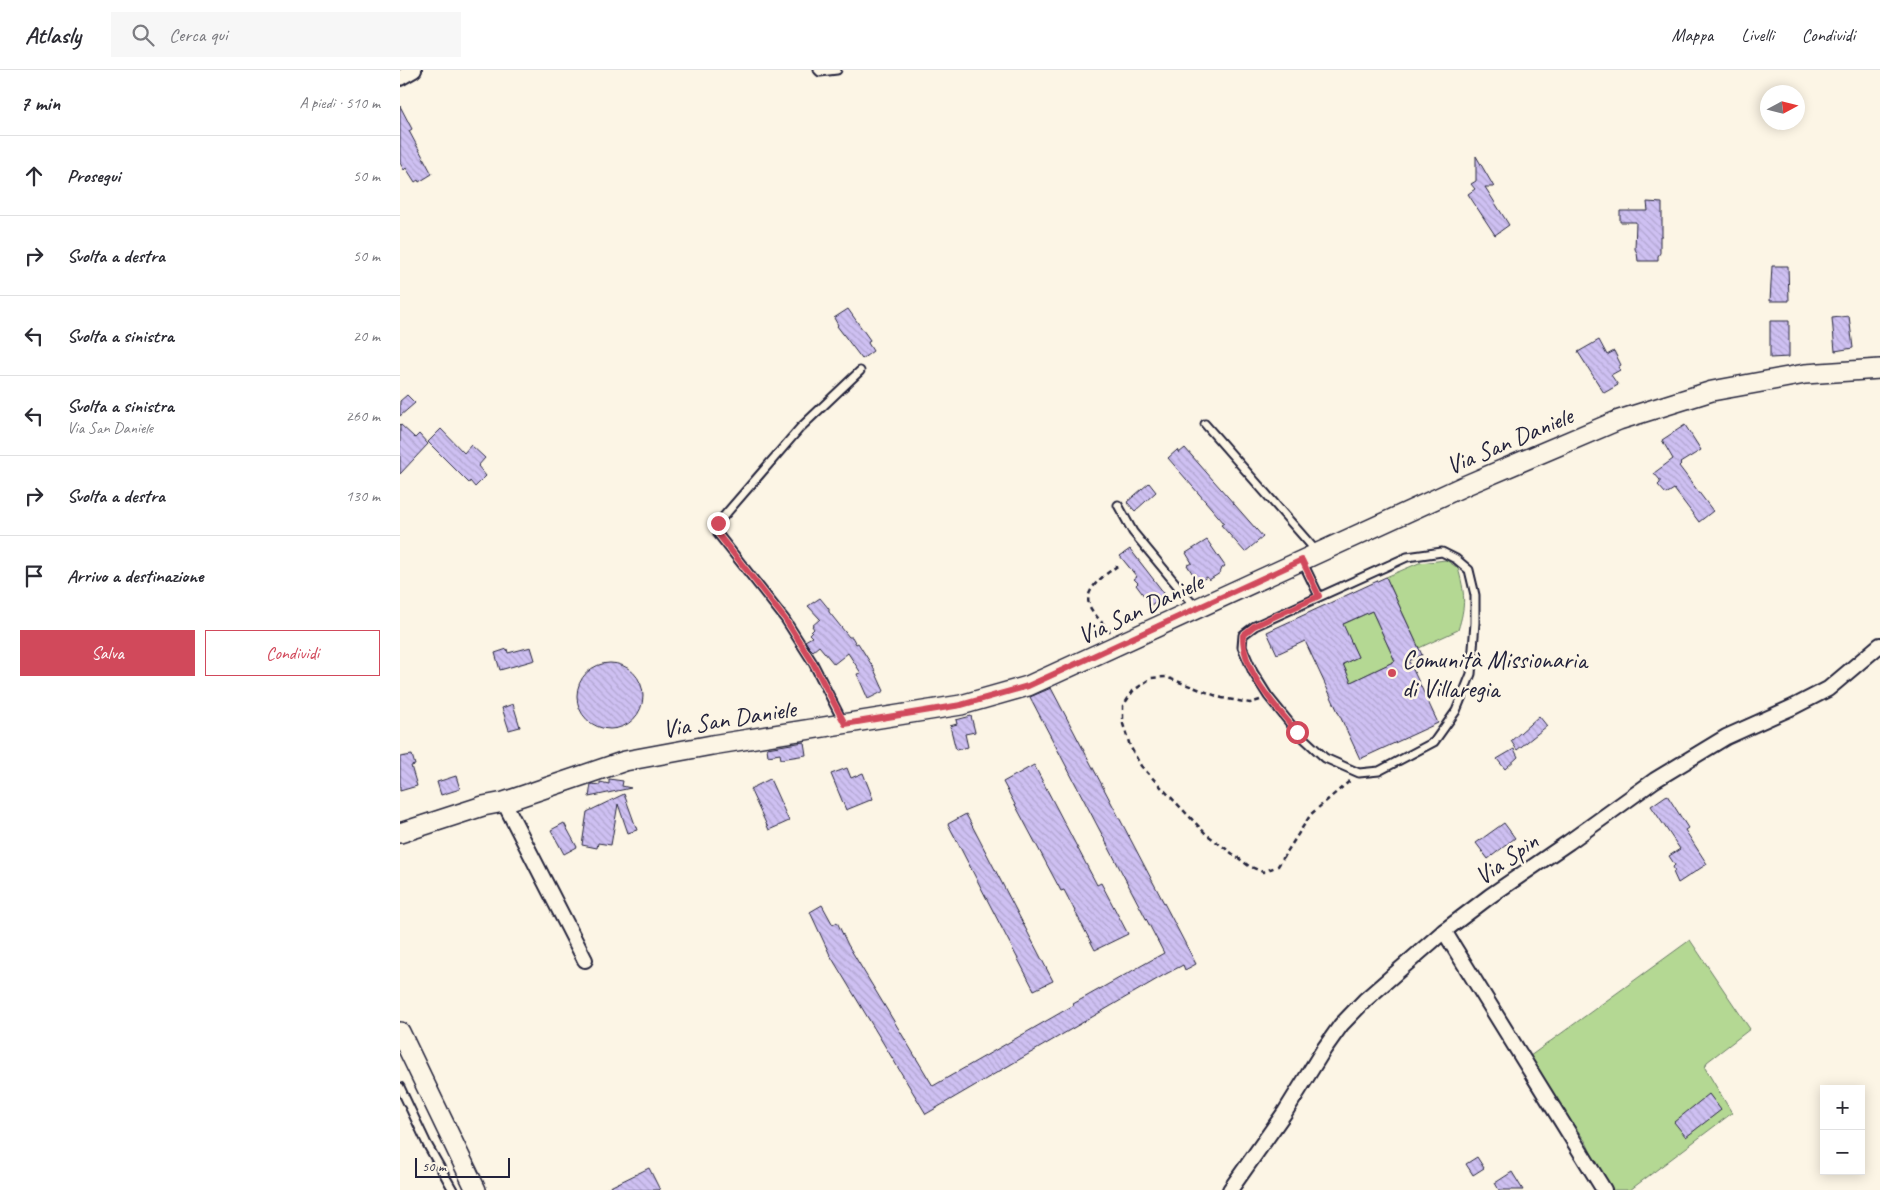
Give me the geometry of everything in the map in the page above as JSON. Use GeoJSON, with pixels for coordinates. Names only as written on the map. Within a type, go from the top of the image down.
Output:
{"type":"FeatureCollection","features":[{"type":"Feature","properties":{"kind":"street"},"geometry":{"type":"LineString","coordinates":[[400,78],[414,70]]}},
{"type":"Feature","properties":{"kind":"street","name":"Via San Daniele"},"geometry":{"type":"LineString","coordinates":[[400,833],[483,806],[504,802],[625,761],[712,744],[961,705],[1028,686],[1464,486],[1619,420],[1712,391],[1805,374],[1880,370]]}},
{"type":"Feature","properties":{"kind":"street","name":"Via Spin"},"geometry":{"type":"LineString","coordinates":[[1230,1190],[1286,1112],[1324,1049],[1341,1025],[1365,1000],[1444,931],[1490,896],[1655,780],[1726,737],[1828,690],[1880,645]]}},
{"type":"Feature","properties":{"kind":"street"},"geometry":{"type":"LineString","coordinates":[[504,802],[585,960]]}},
{"type":"Feature","properties":{"kind":"street"},"geometry":{"type":"LineString","coordinates":[[1444,931],[1604,1190]]}},
{"type":"Feature","properties":{"kind":"street"},"geometry":{"type":"LineString","coordinates":[[403,1045],[476,1190]]}},
{"type":"Feature","properties":{"kind":"lane"},"geometry":{"type":"LineString","coordinates":[[818,70],[820,72],[837,70]]}},
{"type":"Feature","properties":{"kind":"lane"},"geometry":{"type":"LineString","coordinates":[[845,724],[813,663],[785,619],[718,534],[718,523],[800,428],[860,371]]}},
{"type":"Feature","properties":{"kind":"lane"},"geometry":{"type":"LineString","coordinates":[[1205,424],[1310,557],[1319,596]]}},
{"type":"Feature","properties":{"kind":"lane"},"geometry":{"type":"LineString","coordinates":[[1118,505],[1133,532],[1197,609]]}},
{"type":"Feature","properties":{"kind":"lane"},"geometry":{"type":"LineString","coordinates":[[1442,552],[1456,559],[1469,570],[1475,594],[1471,674],[1456,711],[1434,742],[1379,771],[1359,773],[1325,758],[1297,732],[1268,696],[1253,672],[1242,647],[1243,635],[1254,626],[1319,596],[1407,557],[1442,552]]}},
{"type":"Feature","properties":{"kind":"lane"},"geometry":{"type":"LineString","coordinates":[[400,1088],[427,1144],[453,1190]]}},
{"type":"Feature","properties":{"kind":"path"},"geometry":{"type":"LineString","coordinates":[[1120,564],[1094,586],[1089,596],[1089,605],[1121,644]]}},
{"type":"Feature","properties":{"kind":"path"},"geometry":{"type":"LineString","coordinates":[[1268,696],[1250,703],[1222,698],[1166,677],[1151,678],[1133,691],[1123,706],[1123,724],[1130,746],[1141,766],[1206,834],[1249,866],[1262,872],[1278,866],[1311,814],[1359,773]]}},
{"type":"Feature","properties":{"kind":"green space"},"geometry":{"type":"Polygon","coordinates":[[[1446,560],[1458,568],[1462,585],[1464,599],[1458,630],[1419,648],[1386,577],[1419,563],[1446,560]]]}},
{"type":"Feature","properties":{"kind":"green space"},"geometry":{"type":"Polygon","coordinates":[[[1372,611],[1395,661],[1351,682],[1343,664],[1358,657],[1350,640],[1337,627],[1372,611]]]}},
{"type":"Feature","properties":{"kind":"green space"},"geometry":{"type":"Polygon","coordinates":[[[1690,940],[1750,1029],[1707,1062],[1705,1068],[1732,1113],[1630,1190],[1608,1190],[1586,1142],[1526,1059],[1690,940]]]}},
{"type":"Feature","properties":{"kind":"building"},"geometry":{"type":"Polygon","coordinates":[[[400,106],[412,129],[409,131],[432,174],[419,182],[418,180],[415,182],[406,168],[404,170],[400,163],[400,106]]]}},
{"type":"Feature","properties":{"kind":"building"},"geometry":{"type":"Polygon","coordinates":[[[1476,156],[1494,187],[1485,187],[1509,225],[1495,235],[1468,194],[1475,189],[1471,184],[1476,181],[1476,156]]]}},
{"type":"Feature","properties":{"kind":"building"},"geometry":{"type":"Polygon","coordinates":[[[1647,202],[1662,203],[1662,236],[1660,236],[1658,261],[1638,261],[1635,249],[1636,222],[1620,222],[1620,211],[1648,211],[1647,202]]]}},
{"type":"Feature","properties":{"kind":"building"},"geometry":{"type":"Polygon","coordinates":[[[1772,266],[1788,266],[1789,301],[1770,301],[1772,266]]]}},
{"type":"Feature","properties":{"kind":"building"},"geometry":{"type":"Polygon","coordinates":[[[848,309],[870,340],[868,343],[873,351],[862,359],[837,326],[834,318],[848,309]]]}},
{"type":"Feature","properties":{"kind":"building"},"geometry":{"type":"Polygon","coordinates":[[[1849,316],[1853,348],[1835,351],[1832,318],[1849,316]]]}},
{"type":"Feature","properties":{"kind":"building"},"geometry":{"type":"Polygon","coordinates":[[[1770,321],[1789,321],[1789,357],[1770,358],[1770,321]]]}},
{"type":"Feature","properties":{"kind":"building"},"geometry":{"type":"Polygon","coordinates":[[[1599,340],[1607,355],[1614,351],[1621,365],[1618,367],[1620,370],[1611,375],[1618,385],[1604,393],[1578,352],[1599,340]]]}},
{"type":"Feature","properties":{"kind":"building"},"geometry":{"type":"Polygon","coordinates":[[[407,395],[415,403],[400,416],[400,401],[407,395]]]}},
{"type":"Feature","properties":{"kind":"building"},"geometry":{"type":"Polygon","coordinates":[[[400,424],[415,438],[419,434],[428,444],[400,474],[400,424]]]}},
{"type":"Feature","properties":{"kind":"building"},"geometry":{"type":"Polygon","coordinates":[[[1685,425],[1701,450],[1680,463],[1679,466],[1713,511],[1699,522],[1674,489],[1666,494],[1658,485],[1660,480],[1654,473],[1673,459],[1662,440],[1685,425]]]}},
{"type":"Feature","properties":{"kind":"building"},"geometry":{"type":"Polygon","coordinates":[[[441,429],[464,453],[471,445],[485,458],[478,466],[486,476],[475,487],[428,442],[441,429]]]}},
{"type":"Feature","properties":{"kind":"building"},"geometry":{"type":"Polygon","coordinates":[[[1185,448],[1263,537],[1245,552],[1221,525],[1224,523],[1168,458],[1177,450],[1179,453],[1185,448]]]}},
{"type":"Feature","properties":{"kind":"building"},"geometry":{"type":"Polygon","coordinates":[[[1149,483],[1156,492],[1135,511],[1127,502],[1149,483]]]}},
{"type":"Feature","properties":{"kind":"building"},"geometry":{"type":"Polygon","coordinates":[[[1207,540],[1225,566],[1220,573],[1209,580],[1207,577],[1198,582],[1187,565],[1192,563],[1186,553],[1207,540]]]}},
{"type":"Feature","properties":{"kind":"building"},"geometry":{"type":"Polygon","coordinates":[[[1130,549],[1164,593],[1162,597],[1151,605],[1136,585],[1138,583],[1134,579],[1137,577],[1120,556],[1130,549]]]}},
{"type":"Feature","properties":{"kind":"building","name":"Comunità Missionaria di Villaregia"},"geometry":{"type":"Polygon","coordinates":[[[1386,577],[1422,655],[1409,661],[1438,723],[1360,759],[1305,641],[1277,654],[1267,632],[1386,577]],[[1372,611],[1343,624],[1358,657],[1343,664],[1351,682],[1395,661],[1372,611]]]}},
{"type":"Feature","properties":{"kind":"building"},"geometry":{"type":"Polygon","coordinates":[[[820,598],[849,637],[852,637],[856,644],[858,643],[873,667],[884,691],[868,699],[857,674],[861,673],[848,653],[834,664],[819,646],[813,651],[809,647],[805,641],[812,637],[809,634],[814,629],[812,626],[820,619],[808,606],[820,598]]]}},
{"type":"Feature","properties":{"kind":"building"},"geometry":{"type":"Polygon","coordinates":[[[531,647],[535,660],[500,670],[495,653],[507,649],[508,653],[531,647]]]}},
{"type":"Feature","properties":{"kind":"building"},"geometry":{"type":"Polygon","coordinates":[[[610,663],[623,666],[633,673],[640,683],[643,696],[640,709],[633,719],[623,726],[610,729],[597,726],[587,719],[580,709],[577,696],[580,683],[587,673],[597,666],[610,663]]]}},
{"type":"Feature","properties":{"kind":"building"},"geometry":{"type":"Polygon","coordinates":[[[1051,688],[1196,964],[1185,970],[1183,965],[1164,975],[926,1114],[830,955],[810,912],[822,905],[833,925],[837,922],[848,945],[933,1086],[1164,953],[1030,697],[1051,688]]]}},
{"type":"Feature","properties":{"kind":"building"},"geometry":{"type":"Polygon","coordinates":[[[513,704],[520,727],[509,730],[502,708],[513,704]]]}},
{"type":"Feature","properties":{"kind":"building"},"geometry":{"type":"Polygon","coordinates":[[[971,716],[975,732],[965,734],[968,747],[956,750],[950,726],[957,724],[956,720],[971,716]]]}},
{"type":"Feature","properties":{"kind":"building"},"geometry":{"type":"Polygon","coordinates":[[[1539,716],[1547,726],[1517,750],[1511,741],[1539,716]]]}},
{"type":"Feature","properties":{"kind":"building"},"geometry":{"type":"Polygon","coordinates":[[[804,742],[806,755],[781,759],[780,754],[768,756],[767,748],[804,742]]]}},
{"type":"Feature","properties":{"kind":"building"},"geometry":{"type":"Polygon","coordinates":[[[1514,749],[1518,757],[1505,769],[1497,759],[1514,749]]]}},
{"type":"Feature","properties":{"kind":"building"},"geometry":{"type":"Polygon","coordinates":[[[412,755],[415,765],[411,766],[417,786],[400,791],[400,757],[412,755]]]}},
{"type":"Feature","properties":{"kind":"building"},"geometry":{"type":"Polygon","coordinates":[[[1034,765],[1097,885],[1101,883],[1128,934],[1095,950],[1064,890],[1061,891],[1003,782],[1034,765]]]}},
{"type":"Feature","properties":{"kind":"building"},"geometry":{"type":"Polygon","coordinates":[[[847,768],[851,778],[863,773],[873,799],[846,810],[831,774],[847,768]]]}},
{"type":"Feature","properties":{"kind":"building"},"geometry":{"type":"Polygon","coordinates":[[[456,776],[460,789],[441,795],[437,782],[456,776]]]}},
{"type":"Feature","properties":{"kind":"building"},"geometry":{"type":"Polygon","coordinates":[[[609,779],[623,781],[622,786],[631,788],[589,797],[591,784],[600,785],[600,782],[609,784],[609,779]]]}},
{"type":"Feature","properties":{"kind":"building"},"geometry":{"type":"Polygon","coordinates":[[[770,779],[789,821],[769,830],[750,789],[770,779]]]}},
{"type":"Feature","properties":{"kind":"building"},"geometry":{"type":"Polygon","coordinates":[[[624,794],[637,830],[628,833],[618,804],[611,845],[598,843],[597,848],[582,845],[587,812],[624,794]]]}},
{"type":"Feature","properties":{"kind":"building"},"geometry":{"type":"Polygon","coordinates":[[[1667,795],[1688,828],[1685,830],[1707,864],[1678,883],[1673,872],[1675,871],[1673,867],[1675,865],[1669,856],[1680,849],[1651,806],[1667,795]]]}},
{"type":"Feature","properties":{"kind":"building"},"geometry":{"type":"Polygon","coordinates":[[[966,814],[1053,981],[1034,990],[948,824],[966,814]]]}},
{"type":"Feature","properties":{"kind":"building"},"geometry":{"type":"Polygon","coordinates":[[[564,823],[577,847],[564,854],[551,830],[564,823]]]}},
{"type":"Feature","properties":{"kind":"building"},"geometry":{"type":"Polygon","coordinates":[[[1504,823],[1515,838],[1488,859],[1476,843],[1504,823]]]}},
{"type":"Feature","properties":{"kind":"building"},"geometry":{"type":"Polygon","coordinates":[[[1709,1094],[1721,1110],[1686,1137],[1674,1122],[1709,1094]]]}},
{"type":"Feature","properties":{"kind":"building"},"geometry":{"type":"Polygon","coordinates":[[[1477,1157],[1484,1168],[1473,1175],[1466,1164],[1477,1157]]]}},
{"type":"Feature","properties":{"kind":"building"},"geometry":{"type":"Polygon","coordinates":[[[649,1168],[660,1190],[604,1190],[649,1168]]]}},
{"type":"Feature","properties":{"kind":"building"},"geometry":{"type":"Polygon","coordinates":[[[1512,1172],[1523,1190],[1499,1190],[1495,1183],[1512,1172]]]}},
{"type":"Feature","properties":{"kind":"place","name":"Comunità Missionaria di Villaregia"},"geometry":{"type":"Point","coordinates":[1392,673]}},
{"type":"Feature","properties":{"kind":"route"},"geometry":{"type":"LineString","coordinates":[[718,523],[718,534],[785,619],[813,663],[845,724],[961,705],[1028,686],[1110,650],[1302,560],[1319,596],[1254,626],[1243,635],[1242,647],[1253,672],[1268,696],[1297,732]]}}]}
